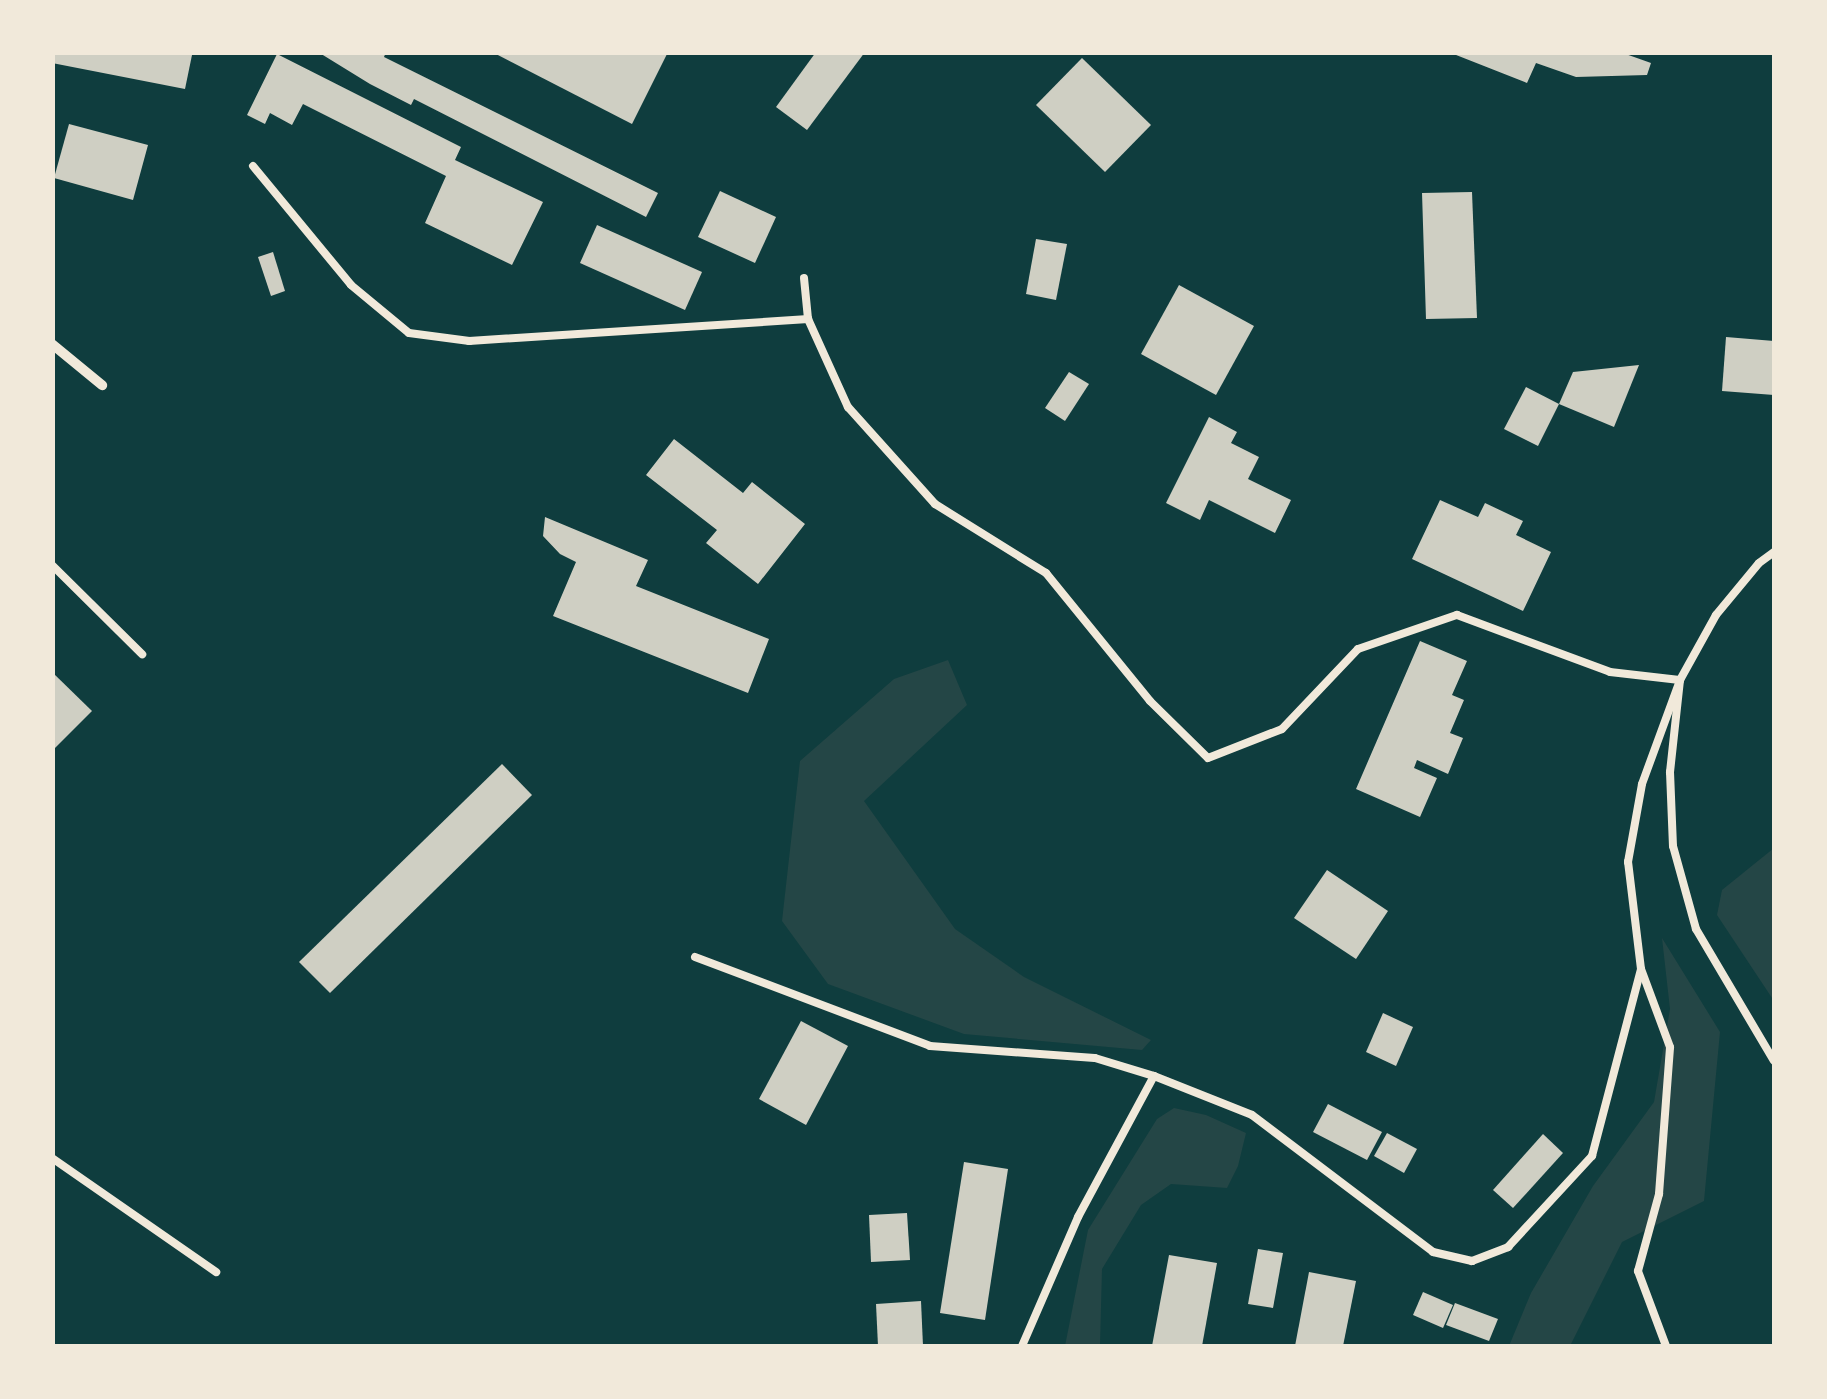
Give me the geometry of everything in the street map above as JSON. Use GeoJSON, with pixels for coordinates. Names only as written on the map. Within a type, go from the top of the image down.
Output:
{"type":"FeatureCollection","features":[{"type":"Feature","properties":{"kind":"street"},"geometry":{"type":"LineString","coordinates":[[52,344],[102,384]]}},
{"type":"Feature","properties":{"kind":"lane"},"geometry":{"type":"LineString","coordinates":[[252,166],[351,284],[409,333],[469,341],[808,319]]}},
{"type":"Feature","properties":{"kind":"lane"},"geometry":{"type":"LineString","coordinates":[[804,278],[808,319],[848,406],[935,504],[1046,573],[1150,701],[1208,758],[1282,729],[1358,649],[1457,616],[1610,672],[1680,680]]}},
{"type":"Feature","properties":{"kind":"lane"},"geometry":{"type":"LineString","coordinates":[[1666,1346],[1638,1271],[1660,1194],[1670,1047],[1641,969],[1628,862],[1642,784],[1680,680],[1716,615],[1759,562],[1774,552]]}},
{"type":"Feature","properties":{"kind":"lane"},"geometry":{"type":"LineString","coordinates":[[52,565],[142,654]]}},
{"type":"Feature","properties":{"kind":"lane"},"geometry":{"type":"LineString","coordinates":[[1680,680],[1670,772],[1673,846],[1696,929],[1774,1061]]}},
{"type":"Feature","properties":{"kind":"lane"},"geometry":{"type":"LineString","coordinates":[[694,957],[930,1046],[1095,1058],[1154,1076],[1252,1115],[1434,1252],[1472,1261],[1508,1247],[1592,1156],[1641,969]]}},
{"type":"Feature","properties":{"kind":"lane"},"geometry":{"type":"LineString","coordinates":[[1022,1346],[1078,1217],[1154,1076]]}},
{"type":"Feature","properties":{"kind":"lane"},"geometry":{"type":"LineString","coordinates":[[52,1158],[216,1272]]}},
{"type":"Feature","properties":{"kind":"shaded area"},"geometry":{"type":"Polygon","coordinates":[[[948,660],[967,705],[864,801],[955,929],[1024,977],[1151,1040],[1142,1050],[964,1034],[828,984],[782,921],[800,761],[894,679],[948,660]]]}},
{"type":"Feature","properties":{"kind":"shaded area"},"geometry":{"type":"Polygon","coordinates":[[[1774,848],[1774,1001],[1717,915],[1722,890],[1774,848]]]}},
{"type":"Feature","properties":{"kind":"shaded area"},"geometry":{"type":"Polygon","coordinates":[[[1662,938],[1720,1032],[1704,1201],[1622,1242],[1570,1346],[1509,1346],[1531,1293],[1593,1186],[1654,1102],[1670,1009],[1662,938]]]}},
{"type":"Feature","properties":{"kind":"shaded area"},"geometry":{"type":"Polygon","coordinates":[[[1174,1108],[1206,1115],[1246,1133],[1238,1166],[1227,1188],[1171,1184],[1141,1205],[1102,1269],[1100,1346],[1065,1346],[1088,1230],[1157,1119],[1174,1108]]]}},
{"type":"Feature","properties":{"kind":"building"},"geometry":{"type":"Polygon","coordinates":[[[52,52],[192,55],[185,89],[52,63],[52,52]]]}},
{"type":"Feature","properties":{"kind":"building"},"geometry":{"type":"Polygon","coordinates":[[[318,52],[386,52],[384,57],[658,193],[646,217],[414,99],[411,105],[318,52]]]}},
{"type":"Feature","properties":{"kind":"building"},"geometry":{"type":"Polygon","coordinates":[[[492,52],[668,52],[632,124],[492,52]]]}},
{"type":"Feature","properties":{"kind":"building"},"geometry":{"type":"Polygon","coordinates":[[[816,52],[865,52],[807,130],[776,107],[816,52]]]}},
{"type":"Feature","properties":{"kind":"building"},"geometry":{"type":"Polygon","coordinates":[[[1620,52],[1651,63],[1647,75],[1576,77],[1536,63],[1527,83],[1451,53],[1620,52]]]}},
{"type":"Feature","properties":{"kind":"building"},"geometry":{"type":"Polygon","coordinates":[[[277,54],[461,147],[455,160],[543,202],[512,265],[425,223],[446,176],[303,104],[292,125],[270,113],[265,124],[247,115],[277,54]]]}},
{"type":"Feature","properties":{"kind":"building"},"geometry":{"type":"Polygon","coordinates":[[[1082,58],[1151,125],[1105,172],[1036,105],[1082,58]]]}},
{"type":"Feature","properties":{"kind":"building"},"geometry":{"type":"Polygon","coordinates":[[[69,124],[148,145],[133,200],[54,178],[69,124]]]}},
{"type":"Feature","properties":{"kind":"building"},"geometry":{"type":"Polygon","coordinates":[[[720,191],[776,217],[755,263],[698,237],[720,191]]]}},
{"type":"Feature","properties":{"kind":"building"},"geometry":{"type":"Polygon","coordinates":[[[1472,192],[1477,318],[1426,319],[1422,193],[1472,192]]]}},
{"type":"Feature","properties":{"kind":"building"},"geometry":{"type":"Polygon","coordinates":[[[597,225],[702,272],[685,310],[580,263],[597,225]]]}},
{"type":"Feature","properties":{"kind":"building"},"geometry":{"type":"Polygon","coordinates":[[[1036,239],[1067,244],[1056,300],[1026,294],[1036,239]]]}},
{"type":"Feature","properties":{"kind":"building"},"geometry":{"type":"Polygon","coordinates":[[[273,252],[285,291],[271,296],[258,257],[273,252]]]}},
{"type":"Feature","properties":{"kind":"building"},"geometry":{"type":"Polygon","coordinates":[[[1179,285],[1254,326],[1216,395],[1141,354],[1179,285]]]}},
{"type":"Feature","properties":{"kind":"building"},"geometry":{"type":"Polygon","coordinates":[[[1726,337],[1774,341],[1774,395],[1722,391],[1726,337]]]}},
{"type":"Feature","properties":{"kind":"building"},"geometry":{"type":"Polygon","coordinates":[[[1639,365],[1614,427],[1559,404],[1573,372],[1639,365]]]}},
{"type":"Feature","properties":{"kind":"building"},"geometry":{"type":"Polygon","coordinates":[[[1069,372],[1089,384],[1065,421],[1045,408],[1069,372]]]}},
{"type":"Feature","properties":{"kind":"building"},"geometry":{"type":"Polygon","coordinates":[[[1526,387],[1559,404],[1538,446],[1504,429],[1526,387]]]}},
{"type":"Feature","properties":{"kind":"building"},"geometry":{"type":"Polygon","coordinates":[[[1209,417],[1237,432],[1231,443],[1259,457],[1248,479],[1291,500],[1275,533],[1209,500],[1200,520],[1166,503],[1209,417]]]}},
{"type":"Feature","properties":{"kind":"building"},"geometry":{"type":"Polygon","coordinates":[[[674,439],[743,493],[752,482],[805,524],[758,584],[706,543],[717,530],[646,475],[674,439]]]}},
{"type":"Feature","properties":{"kind":"building"},"geometry":{"type":"Polygon","coordinates":[[[1440,500],[1478,517],[1485,503],[1523,521],[1516,535],[1551,552],[1523,611],[1412,559],[1440,500]]]}},
{"type":"Feature","properties":{"kind":"building"},"geometry":{"type":"Polygon","coordinates":[[[545,517],[648,560],[636,586],[769,639],[748,693],[553,616],[576,562],[560,554],[543,536],[545,517]]]}},
{"type":"Feature","properties":{"kind":"building"},"geometry":{"type":"Polygon","coordinates":[[[1420,641],[1467,661],[1452,695],[1464,700],[1450,733],[1463,738],[1448,774],[1417,760],[1414,768],[1437,778],[1420,817],[1356,789],[1420,641]]]}},
{"type":"Feature","properties":{"kind":"building"},"geometry":{"type":"Polygon","coordinates":[[[52,672],[92,711],[52,751],[52,672]]]}},
{"type":"Feature","properties":{"kind":"building"},"geometry":{"type":"Polygon","coordinates":[[[502,764],[532,795],[330,993],[299,962],[502,764]]]}},
{"type":"Feature","properties":{"kind":"building"},"geometry":{"type":"Polygon","coordinates":[[[1327,870],[1388,911],[1356,959],[1294,918],[1327,870]]]}},
{"type":"Feature","properties":{"kind":"building"},"geometry":{"type":"Polygon","coordinates":[[[1383,1013],[1413,1027],[1396,1066],[1366,1052],[1383,1013]]]}},
{"type":"Feature","properties":{"kind":"building"},"geometry":{"type":"Polygon","coordinates":[[[801,1021],[848,1046],[806,1125],[759,1099],[801,1021]]]}},
{"type":"Feature","properties":{"kind":"building"},"geometry":{"type":"Polygon","coordinates":[[[1328,1104],[1382,1132],[1367,1160],[1313,1132],[1328,1104]]]}},
{"type":"Feature","properties":{"kind":"building"},"geometry":{"type":"Polygon","coordinates":[[[1387,1133],[1417,1149],[1404,1173],[1374,1156],[1387,1133]]]}},
{"type":"Feature","properties":{"kind":"building"},"geometry":{"type":"Polygon","coordinates":[[[1543,1134],[1563,1153],[1513,1208],[1493,1190],[1543,1134]]]}},
{"type":"Feature","properties":{"kind":"building"},"geometry":{"type":"Polygon","coordinates":[[[964,1162],[1008,1169],[985,1320],[940,1313],[964,1162]]]}},
{"type":"Feature","properties":{"kind":"building"},"geometry":{"type":"Polygon","coordinates":[[[907,1213],[910,1260],[871,1262],[869,1215],[907,1213]]]}},
{"type":"Feature","properties":{"kind":"building"},"geometry":{"type":"Polygon","coordinates":[[[1258,1249],[1283,1253],[1273,1308],[1248,1304],[1258,1249]]]}},
{"type":"Feature","properties":{"kind":"building"},"geometry":{"type":"Polygon","coordinates":[[[1169,1255],[1217,1263],[1202,1346],[1152,1346],[1169,1255]]]}},
{"type":"Feature","properties":{"kind":"building"},"geometry":{"type":"Polygon","coordinates":[[[1309,1272],[1356,1281],[1343,1346],[1295,1346],[1309,1272]]]}},
{"type":"Feature","properties":{"kind":"building"},"geometry":{"type":"Polygon","coordinates":[[[1423,1292],[1453,1305],[1443,1328],[1413,1315],[1423,1292]]]}},
{"type":"Feature","properties":{"kind":"building"},"geometry":{"type":"Polygon","coordinates":[[[921,1301],[923,1346],[878,1346],[876,1304],[921,1301]]]}},
{"type":"Feature","properties":{"kind":"building"},"geometry":{"type":"Polygon","coordinates":[[[1455,1303],[1498,1319],[1489,1341],[1446,1325],[1455,1303]]]}}]}
